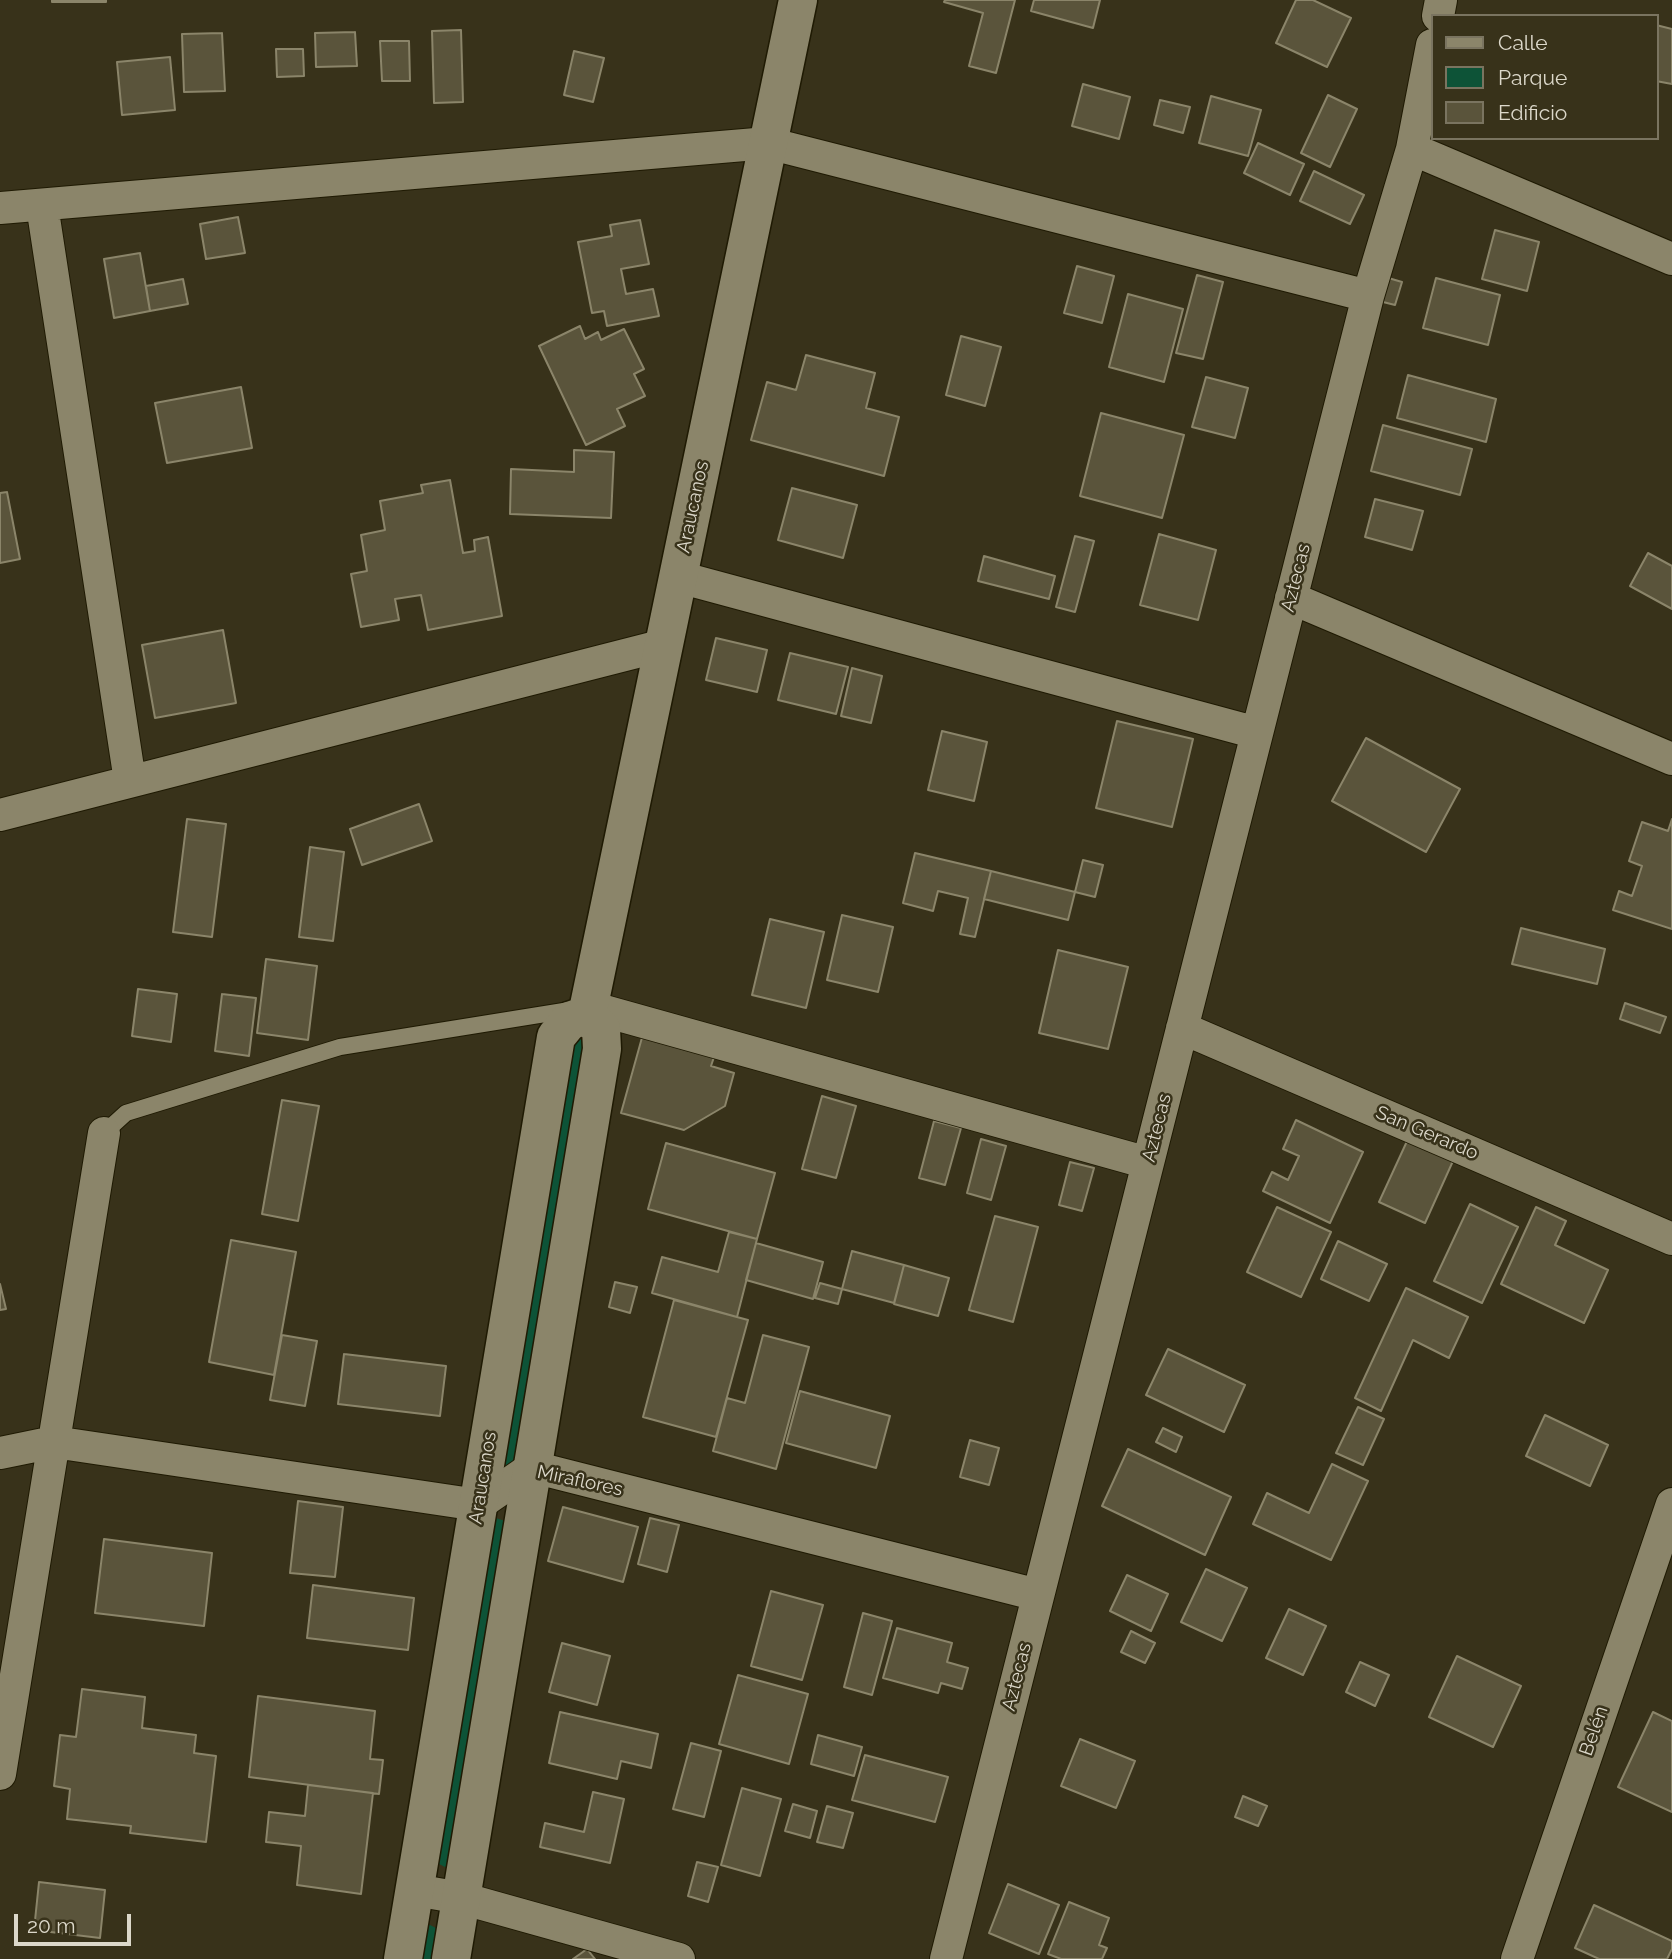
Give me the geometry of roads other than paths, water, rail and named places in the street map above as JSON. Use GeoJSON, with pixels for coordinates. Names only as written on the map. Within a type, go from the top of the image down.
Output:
{"type":"FeatureCollection","features":[{"type":"Feature","properties":{"kind":"street","name":"Araucanos"},"geometry":{"type":"LineString","coordinates":[[403,1959],[556,1037],[569,1021],[589,1011],[798,0]]}},
{"type":"Feature","properties":{"kind":"street","name":"Aztecas"},"geometry":{"type":"LineString","coordinates":[[946,1959],[1368,296],[1412,149],[1430,55]]}},
{"type":"Feature","properties":{"kind":"street"},"geometry":{"type":"LineString","coordinates":[[0,208],[768,143],[1368,296]]}},
{"type":"Feature","properties":{"kind":"street"},"geometry":{"type":"LineString","coordinates":[[1412,149],[1672,258]]}},
{"type":"Feature","properties":{"kind":"street"},"geometry":{"type":"LineString","coordinates":[[42,205],[130,781]]}},
{"type":"Feature","properties":{"kind":"street"},"geometry":{"type":"LineString","coordinates":[[679,577],[1257,733]]}},
{"type":"Feature","properties":{"kind":"street"},"geometry":{"type":"LineString","coordinates":[[1291,598],[1672,759]]}},
{"type":"Feature","properties":{"kind":"street"},"geometry":{"type":"LineString","coordinates":[[0,815],[664,645]]}},
{"type":"Feature","properties":{"kind":"street"},"geometry":{"type":"LineString","coordinates":[[589,1011],[1148,1163]]}},
{"type":"Feature","properties":{"kind":"street"},"geometry":{"type":"LineString","coordinates":[[451,1959],[602,1049],[601,1029],[589,1011]]}},
{"type":"Feature","properties":{"kind":"street","name":"San Gerardo"},"geometry":{"type":"LineString","coordinates":[[1182,1028],[1672,1238]]}},
{"type":"Feature","properties":{"kind":"street"},"geometry":{"type":"LineString","coordinates":[[0,1774],[104,1133]]}},
{"type":"Feature","properties":{"kind":"street"},"geometry":{"type":"LineString","coordinates":[[0,1453],[54,1442],[478,1505]]}},
{"type":"Feature","properties":{"kind":"street","name":"Miraflores"},"geometry":{"type":"LineString","coordinates":[[478,1505],[533,1467],[1038,1595]]}},
{"type":"Feature","properties":{"kind":"street","name":"Belén"},"geometry":{"type":"LineString","coordinates":[[1517,1959],[1672,1504]]}},
{"type":"Feature","properties":{"kind":"street"},"geometry":{"type":"LineString","coordinates":[[415,1890],[461,1898],[679,1959]]}},
{"type":"Feature","properties":{"kind":"lane"},"geometry":{"type":"LineString","coordinates":[[104,1133],[126,1113],[340,1047],[589,1011]]}}]}
